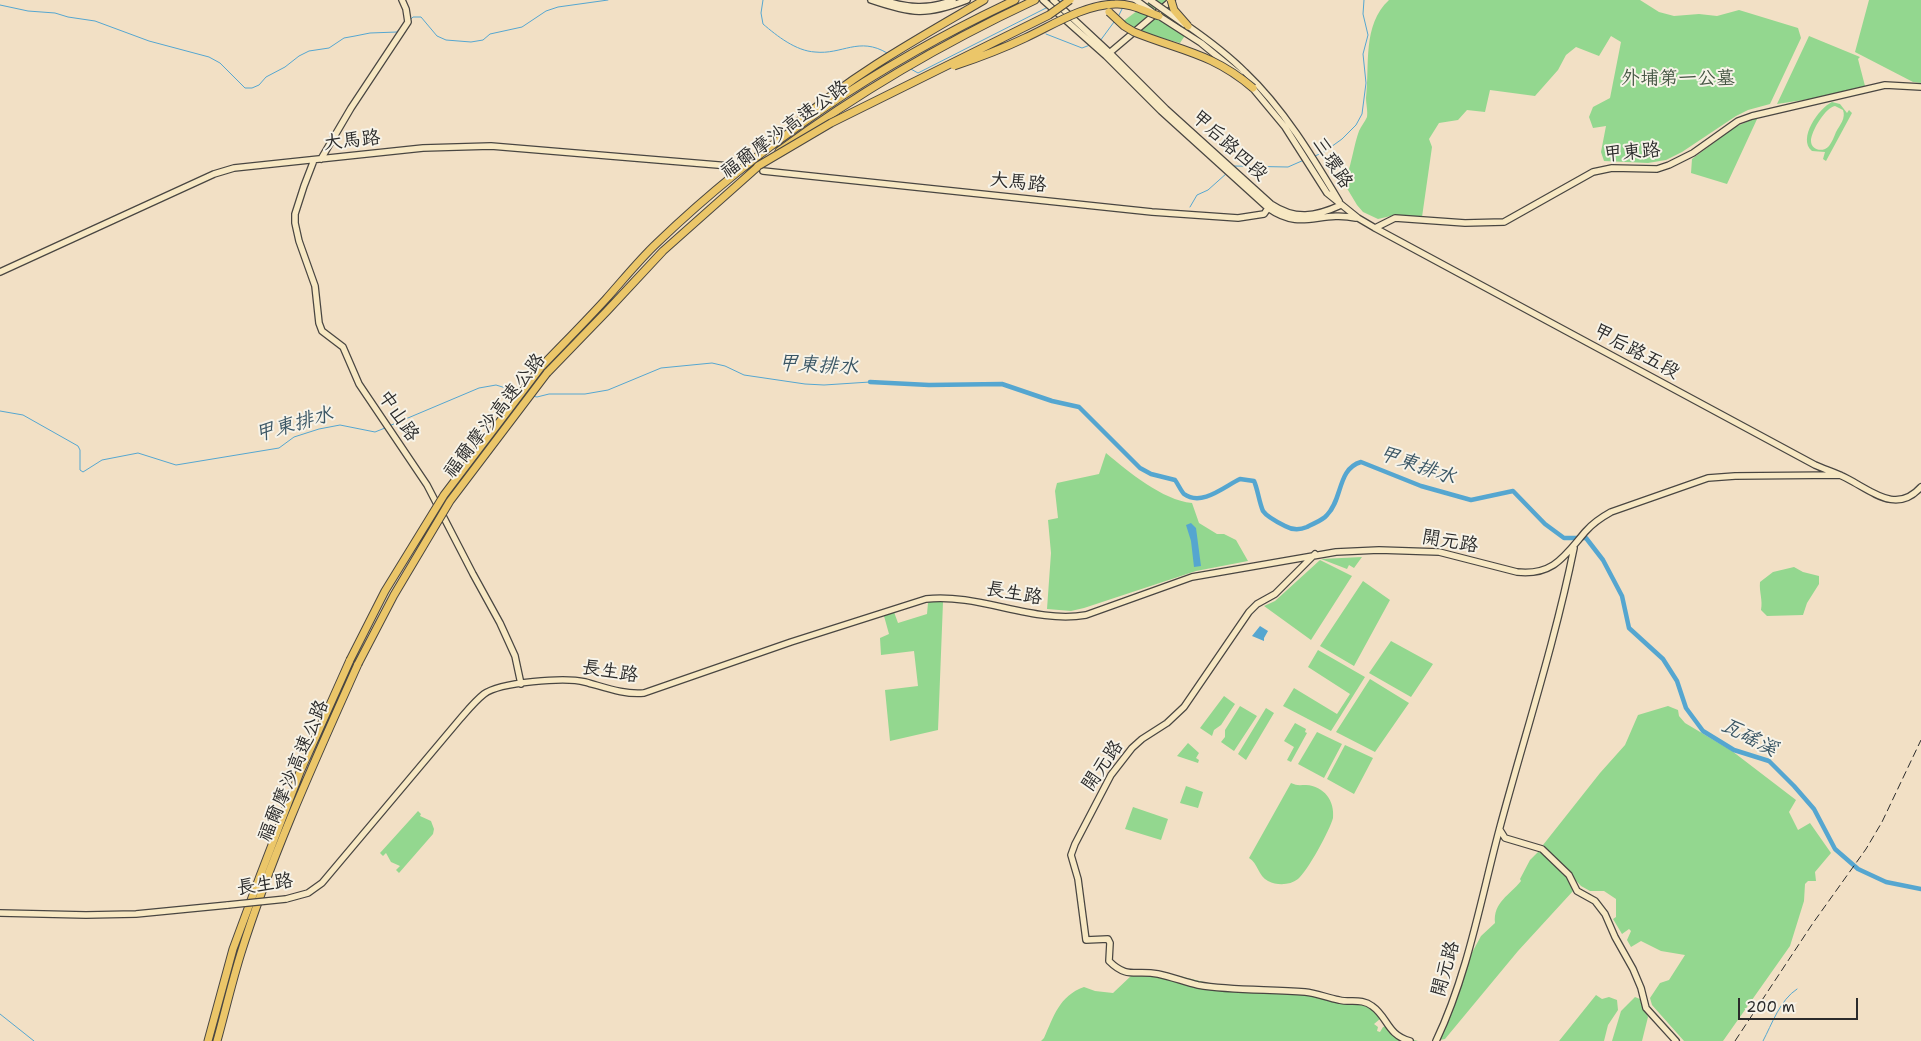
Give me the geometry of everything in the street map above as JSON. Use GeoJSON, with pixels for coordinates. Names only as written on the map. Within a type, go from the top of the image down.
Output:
{"type":"FeatureCollection","features":[{"type":"Feature","properties":{"kind":"highway"},"geometry":{"type":"LineString","coordinates":[[770,147],[811,111],[840,89],[904,46],[984,0]]}},
{"type":"Feature","properties":{"kind":"highway","name":"福爾摩沙高速公路"},"geometry":{"type":"LineString","coordinates":[[208,1041],[233,949],[300,772],[350,660],[384,591],[444,495],[541,367],[656,244],[717,188],[770,147],[832,103],[931,42],[1016,0]]}},
{"type":"Feature","properties":{"kind":"highway","name":"福爾摩沙高速公路"},"geometry":{"type":"LineString","coordinates":[[217,1041],[242,953],[267,880],[307,778],[358,664],[394,594],[450,501],[547,373],[607,312],[662,250],[832,113],[922,58],[990,21],[1035,0]]}},
{"type":"Feature","properties":{"kind":"highway"},"geometry":{"type":"LineString","coordinates":[[761,169],[831,124],[1049,15],[1070,0]]}},
{"type":"Feature","properties":{"kind":"highway"},"geometry":{"type":"LineString","coordinates":[[1104,0],[1109,12],[1134,32],[1212,59],[1253,88]]}},
{"type":"Feature","properties":{"kind":"highway"},"geometry":{"type":"LineString","coordinates":[[1172,0],[1174,10],[1188,26]]}},
{"type":"Feature","properties":{"kind":"highway"},"geometry":{"type":"LineString","coordinates":[[915,83],[1096,7],[1116,4],[1128,5],[1158,16]]}},
{"type":"Feature","properties":{"kind":"street","name":"中山路"},"geometry":{"type":"LineString","coordinates":[[402,0],[408,22],[318,160],[304,186],[295,214],[295,223],[299,241],[315,286],[319,323],[322,331],[342,347],[358,384],[427,485],[500,623],[514,656],[521,684]]}},
{"type":"Feature","properties":{"kind":"street"},"geometry":{"type":"LineString","coordinates":[[871,0],[903,11],[918,12],[945,9],[968,0]]}},
{"type":"Feature","properties":{"kind":"street"},"geometry":{"type":"LineString","coordinates":[[883,0],[919,8],[953,0]]}},
{"type":"Feature","properties":{"kind":"street"},"geometry":{"type":"LineString","coordinates":[[1043,0],[1093,41]]}},
{"type":"Feature","properties":{"kind":"street"},"geometry":{"type":"LineString","coordinates":[[1053,0],[1093,41]]}},
{"type":"Feature","properties":{"kind":"street","name":"三環路"},"geometry":{"type":"LineString","coordinates":[[1136,0],[1220,58],[1253,88],[1285,127],[1322,187],[1341,205]]}},
{"type":"Feature","properties":{"kind":"street","name":"三環路"},"geometry":{"type":"LineString","coordinates":[[1150,0],[1188,26],[1245,72],[1267,95],[1290,125],[1332,195]]}},
{"type":"Feature","properties":{"kind":"street"},"geometry":{"type":"LineString","coordinates":[[1108,54],[1172,0]]}},
{"type":"Feature","properties":{"kind":"street","name":"甲后路四段"},"geometry":{"type":"LineString","coordinates":[[1093,41],[1108,54],[1161,111],[1280,216],[1299,221],[1340,215],[1358,218]]}},
{"type":"Feature","properties":{"kind":"street","name":"甲東路"},"geometry":{"type":"LineString","coordinates":[[1375,228],[1395,218],[1465,223],[1504,222],[1593,172],[1612,168],[1663,168],[1693,153],[1738,121],[1752,116],[1885,86],[1921,87]]}},
{"type":"Feature","properties":{"kind":"street","name":"大馬路"},"geometry":{"type":"LineString","coordinates":[[0,272],[214,174],[234,168],[423,148],[491,146],[730,166]]}},
{"type":"Feature","properties":{"kind":"street","name":"大馬路"},"geometry":{"type":"LineString","coordinates":[[761,169],[1152,212],[1238,218],[1264,214],[1269,206]]}},
{"type":"Feature","properties":{"kind":"street"},"geometry":{"type":"LineString","coordinates":[[1328,216],[1341,205]]}},
{"type":"Feature","properties":{"kind":"street","name":"甲后路四段"},"geometry":{"type":"LineString","coordinates":[[1269,206],[1293,215],[1305,215],[1327,212],[1341,205]]}},
{"type":"Feature","properties":{"kind":"street","name":"甲后路五段"},"geometry":{"type":"LineString","coordinates":[[1341,205],[1375,228],[1815,465],[1840,475],[1882,498],[1893,500],[1910,497],[1921,486]]}},
{"type":"Feature","properties":{"kind":"street"},"geometry":{"type":"LineString","coordinates":[[1806,475],[1815,465]]}},
{"type":"Feature","properties":{"kind":"street"},"geometry":{"type":"LineString","coordinates":[[1806,475],[1840,475]]}},
{"type":"Feature","properties":{"kind":"street","name":"開元路"},"geometry":{"type":"LineString","coordinates":[[1410,1041],[1396,1035],[1377,1010],[1365,1002],[1341,1001],[1306,992],[1213,987],[1147,972],[1126,974],[1119,970],[1109,961],[1110,944],[1108,939],[1086,940],[1078,879],[1071,855],[1111,775],[1132,748],[1142,739],[1167,723],[1184,707],[1249,612],[1257,604],[1275,594],[1315,554],[1379,550],[1439,552],[1517,572],[1529,573],[1548,569],[1564,558],[1586,531],[1611,512],[1708,478],[1806,475]]}},
{"type":"Feature","properties":{"kind":"street","name":"開元路"},"geometry":{"type":"LineString","coordinates":[[1436,1041],[1452,1003],[1549,654],[1576,543]]}},
{"type":"Feature","properties":{"kind":"street","name":"長生路"},"geometry":{"type":"LineString","coordinates":[[0,913],[136,914],[286,899],[308,893],[322,883],[460,719],[483,695],[493,690],[521,684],[560,680],[583,681],[633,694],[644,693],[791,642],[926,600],[949,598],[1044,615],[1074,617],[1086,615],[1192,577],[1315,554]]}},
{"type":"Feature","properties":{"kind":"street"},"geometry":{"type":"LineString","coordinates":[[1564,558],[1570,566]]}},
{"type":"Feature","properties":{"kind":"street"},"geometry":{"type":"LineString","coordinates":[[1500,828],[1501,834],[1505,838],[1542,849],[1569,875],[1577,890],[1595,901],[1605,914],[1615,937],[1633,969],[1641,988],[1646,1008],[1676,1041]]}},
{"type":"Feature","properties":{"kind":"green space"},"geometry":{"type":"Polygon","coordinates":[[[1152,0],[1166,0],[1170,9],[1188,31],[1180,43],[1147,34],[1122,22],[1152,0]]]}},
{"type":"Feature","properties":{"kind":"green space","name":"外埔第一公墓"},"geometry":{"type":"Polygon","coordinates":[[[1389,0],[1640,0],[1659,12],[1674,16],[1699,14],[1717,16],[1739,10],[1798,28],[1801,38],[1770,104],[1748,110],[1736,116],[1682,152],[1666,160],[1648,163],[1604,161],[1601,152],[1606,126],[1593,128],[1589,117],[1593,107],[1610,98],[1621,42],[1611,36],[1599,56],[1576,47],[1566,55],[1558,70],[1535,96],[1490,90],[1485,112],[1467,110],[1458,120],[1439,123],[1429,139],[1432,147],[1422,217],[1395,215],[1378,219],[1363,212],[1342,180],[1347,176],[1359,131],[1367,117],[1366,98],[1371,33],[1380,10],[1389,0]]]}},
{"type":"Feature","properties":{"kind":"green space"},"geometry":{"type":"Polygon","coordinates":[[[1869,0],[1921,0],[1921,83],[1913,82],[1855,52],[1869,0]]]}},
{"type":"Feature","properties":{"kind":"green space"},"geometry":{"type":"Polygon","coordinates":[[[1809,36],[1860,57],[1858,59],[1865,86],[1810,99],[1777,104],[1809,36]]]}},
{"type":"Feature","properties":{"kind":"green space"},"geometry":{"type":"Polygon","coordinates":[[[1832,102],[1840,104],[1847,113],[1849,110],[1852,113],[1826,161],[1823,159],[1825,152],[1812,151],[1808,146],[1807,139],[1808,132],[1816,117],[1832,102]],[[1835,106],[1827,110],[1813,131],[1811,141],[1813,147],[1821,150],[1829,146],[1844,116],[1843,110],[1835,106]]]}},
{"type":"Feature","properties":{"kind":"green space"},"geometry":{"type":"Polygon","coordinates":[[[1758,117],[1727,184],[1691,173],[1692,159],[1735,127],[1758,117]]]}},
{"type":"Feature","properties":{"kind":"green space"},"geometry":{"type":"Polygon","coordinates":[[[1106,453],[1158,491],[1169,497],[1192,503],[1199,523],[1217,534],[1224,534],[1236,540],[1248,561],[1196,571],[1084,608],[1071,611],[1047,609],[1051,553],[1048,520],[1058,518],[1055,491],[1057,483],[1099,474],[1106,453]]]}},
{"type":"Feature","properties":{"kind":"green space"},"geometry":{"type":"Polygon","coordinates":[[[1362,557],[1354,568],[1349,565],[1347,569],[1321,559],[1362,557]]]}},
{"type":"Feature","properties":{"kind":"green space"},"geometry":{"type":"Polygon","coordinates":[[[1320,560],[1352,576],[1311,640],[1264,606],[1275,601],[1320,560]]]}},
{"type":"Feature","properties":{"kind":"green space"},"geometry":{"type":"Polygon","coordinates":[[[1794,567],[1803,572],[1819,576],[1819,584],[1807,603],[1803,615],[1767,616],[1761,610],[1760,582],[1773,572],[1794,567]]]}},
{"type":"Feature","properties":{"kind":"green space"},"geometry":{"type":"Polygon","coordinates":[[[1363,581],[1390,600],[1354,666],[1320,646],[1363,581]]]}},
{"type":"Feature","properties":{"kind":"green space"},"geometry":{"type":"Polygon","coordinates":[[[931,601],[943,602],[938,730],[890,741],[885,690],[918,686],[914,651],[881,655],[880,638],[889,634],[884,616],[894,612],[898,623],[927,614],[928,603],[931,601]]]}},
{"type":"Feature","properties":{"kind":"green space"},"geometry":{"type":"Polygon","coordinates":[[[1391,641],[1433,664],[1411,697],[1369,673],[1391,641]]]}},
{"type":"Feature","properties":{"kind":"green space"},"geometry":{"type":"Polygon","coordinates":[[[1318,650],[1365,677],[1331,731],[1283,706],[1294,688],[1337,714],[1350,694],[1308,667],[1318,650]]]}},
{"type":"Feature","properties":{"kind":"green space"},"geometry":{"type":"Polygon","coordinates":[[[1370,679],[1409,703],[1375,752],[1336,732],[1370,679]]]}},
{"type":"Feature","properties":{"kind":"green space"},"geometry":{"type":"Polygon","coordinates":[[[1224,696],[1235,704],[1221,725],[1214,730],[1212,736],[1200,728],[1224,696]]]}},
{"type":"Feature","properties":{"kind":"green space"},"geometry":{"type":"Polygon","coordinates":[[[1240,706],[1257,716],[1234,751],[1221,742],[1225,737],[1225,730],[1240,706]]]}},
{"type":"Feature","properties":{"kind":"green space"},"geometry":{"type":"Polygon","coordinates":[[[1668,706],[1678,710],[1679,716],[1685,723],[1732,751],[1796,800],[1789,812],[1798,830],[1810,823],[1831,853],[1815,872],[1816,881],[1808,881],[1805,884],[1804,901],[1790,946],[1723,1041],[1684,1041],[1652,1005],[1650,998],[1660,983],[1669,980],[1685,955],[1661,951],[1641,941],[1631,947],[1627,940],[1631,931],[1629,929],[1622,934],[1613,919],[1616,917],[1616,899],[1604,891],[1590,891],[1581,886],[1543,845],[1600,773],[1625,745],[1638,715],[1668,706]]]}},
{"type":"Feature","properties":{"kind":"green space"},"geometry":{"type":"Polygon","coordinates":[[[1266,708],[1274,713],[1246,760],[1238,754],[1266,708]]]}},
{"type":"Feature","properties":{"kind":"green space"},"geometry":{"type":"Polygon","coordinates":[[[1295,723],[1306,729],[1305,732],[1307,733],[1291,762],[1287,760],[1294,747],[1284,741],[1295,723]]]}},
{"type":"Feature","properties":{"kind":"green space"},"geometry":{"type":"Polygon","coordinates":[[[1317,732],[1342,744],[1324,778],[1298,764],[1317,732]]]}},
{"type":"Feature","properties":{"kind":"green space"},"geometry":{"type":"Polygon","coordinates":[[[1188,743],[1199,753],[1196,758],[1199,760],[1198,763],[1177,756],[1188,743]]]}},
{"type":"Feature","properties":{"kind":"green space"},"geometry":{"type":"Polygon","coordinates":[[[1345,745],[1373,758],[1354,794],[1327,779],[1345,745]]]}},
{"type":"Feature","properties":{"kind":"green space"},"geometry":{"type":"Polygon","coordinates":[[[1291,783],[1312,786],[1323,791],[1330,800],[1333,818],[1328,832],[1302,875],[1291,883],[1276,884],[1265,879],[1249,858],[1291,783]]]}},
{"type":"Feature","properties":{"kind":"green space"},"geometry":{"type":"Polygon","coordinates":[[[1186,786],[1203,792],[1198,808],[1180,803],[1186,786]]]}},
{"type":"Feature","properties":{"kind":"green space"},"geometry":{"type":"Polygon","coordinates":[[[1133,807],[1168,819],[1161,840],[1125,829],[1133,807]]]}},
{"type":"Feature","properties":{"kind":"green space"},"geometry":{"type":"Polygon","coordinates":[[[418,811],[421,814],[420,816],[431,821],[434,829],[433,834],[399,873],[396,870],[400,866],[391,862],[386,853],[383,856],[380,853],[418,811]]]}},
{"type":"Feature","properties":{"kind":"green space"},"geometry":{"type":"Polygon","coordinates":[[[1541,849],[1567,875],[1573,891],[1518,951],[1445,1039],[1435,1041],[1468,960],[1481,936],[1495,923],[1499,904],[1521,881],[1520,879],[1530,860],[1541,849]]]}},
{"type":"Feature","properties":{"kind":"green space"},"geometry":{"type":"Polygon","coordinates":[[[1167,973],[1216,985],[1301,989],[1338,1000],[1360,1001],[1372,1009],[1380,1019],[1374,1024],[1378,1027],[1377,1031],[1380,1032],[1383,1027],[1387,1026],[1396,1035],[1418,1041],[1041,1041],[1058,1008],[1063,1001],[1076,991],[1084,987],[1095,991],[1113,993],[1132,975],[1167,973]]]}},
{"type":"Feature","properties":{"kind":"green space"},"geometry":{"type":"Polygon","coordinates":[[[1596,995],[1602,999],[1609,997],[1617,1000],[1618,1010],[1608,1025],[1604,1041],[1559,1041],[1596,995]]]}},
{"type":"Feature","properties":{"kind":"green space"},"geometry":{"type":"Polygon","coordinates":[[[1635,997],[1640,999],[1648,1017],[1642,1041],[1612,1041],[1621,1011],[1635,997]]]}},
{"type":"Feature","properties":{"kind":"water"},"geometry":{"type":"Polygon","coordinates":[[[1191,523],[1196,528],[1201,566],[1194,567],[1191,541],[1186,525],[1191,523]]]}},
{"type":"Feature","properties":{"kind":"water"},"geometry":{"type":"Polygon","coordinates":[[[1260,626],[1268,631],[1264,641],[1252,636],[1260,626]]]}},
{"type":"Feature","properties":{"kind":"waterway"},"geometry":{"type":"LineString","coordinates":[[411,19],[413,17],[421,17],[437,36],[446,40],[471,42],[483,40],[490,34],[522,27],[546,11],[558,7],[608,0]]}},
{"type":"Feature","properties":{"kind":"waterway"},"geometry":{"type":"LineString","coordinates":[[763,0],[761,13],[763,24],[781,38],[801,49],[825,52],[868,46],[887,53]]}},
{"type":"Feature","properties":{"kind":"waterway"},"geometry":{"type":"LineString","coordinates":[[1059,2],[1063,0]]}},
{"type":"Feature","properties":{"kind":"waterway"},"geometry":{"type":"LineString","coordinates":[[1315,156],[1342,139],[1356,125],[1362,114],[1366,83],[1363,54],[1368,35],[1363,14],[1364,0]]}},
{"type":"Feature","properties":{"kind":"waterway"},"geometry":{"type":"LineString","coordinates":[[0,5],[95,21],[149,41],[209,57],[220,63],[245,88],[259,85],[266,77],[309,51],[329,48],[344,38],[370,33],[397,32],[402,26]]}},
{"type":"Feature","properties":{"kind":"waterway"},"geometry":{"type":"LineString","coordinates":[[909,68],[918,73],[1048,7]]}},
{"type":"Feature","properties":{"kind":"waterway"},"geometry":{"type":"LineString","coordinates":[[1118,17],[1123,7]]}},
{"type":"Feature","properties":{"kind":"waterway"},"geometry":{"type":"LineString","coordinates":[[1100,41],[1114,22]]}},
{"type":"Feature","properties":{"kind":"waterway"},"geometry":{"type":"LineString","coordinates":[[1046,34],[1082,48],[1090,45]]}},
{"type":"Feature","properties":{"kind":"waterway"},"geometry":{"type":"LineString","coordinates":[[1233,166],[1288,167],[1304,160]]}},
{"type":"Feature","properties":{"kind":"waterway"},"geometry":{"type":"LineString","coordinates":[[1190,207],[1197,195],[1208,190],[1227,173]]}},
{"type":"Feature","properties":{"kind":"waterway","name":"甲東排水"},"geometry":{"type":"LineString","coordinates":[[532,396],[585,394],[608,390],[661,368],[712,363],[725,366],[744,375],[805,384],[824,385],[870,382]]}},
{"type":"Feature","properties":{"kind":"waterway","name":"甲東排水"},"geometry":{"type":"LineString","coordinates":[[870,382],[929,385],[1002,384],[1052,401],[1079,407],[1140,468],[1151,474],[1175,480],[1184,494],[1198,498],[1206,497],[1240,479],[1254,481],[1263,511],[1273,520],[1293,529],[1307,527],[1325,517],[1336,501],[1348,471],[1361,462],[1421,486],[1471,500],[1513,491],[1545,524],[1564,538],[1586,538],[1603,560],[1622,596],[1629,628],[1663,659],[1677,681],[1686,708],[1703,731],[1734,750],[1769,761],[1814,809],[1835,849],[1858,869],[1886,882],[1921,889]]}},
{"type":"Feature","properties":{"kind":"waterway","name":"甲東排水"},"geometry":{"type":"LineString","coordinates":[[389,426],[479,388],[496,385],[519,392]]}},
{"type":"Feature","properties":{"kind":"waterway","name":"甲東排水"},"geometry":{"type":"LineString","coordinates":[[0,411],[23,415],[78,446],[80,450],[80,470],[83,472],[102,460],[138,453],[176,465],[279,448],[294,437],[340,425],[375,432],[385,428]]}},
{"type":"Feature","properties":{"kind":"waterway"},"geometry":{"type":"LineString","coordinates":[[1763,1041],[1781,1006],[1797,989]]}},
{"type":"Feature","properties":{"kind":"waterway"},"geometry":{"type":"LineString","coordinates":[[0,1014],[34,1041]]}},
{"type":"Feature","properties":{"kind":"tunnel"},"geometry":{"type":"LineString","coordinates":[[730,166],[756,170]]}},
{"type":"Feature","properties":{"kind":"railway"},"geometry":{"type":"LineString","coordinates":[[1735,1041],[1813,923],[1866,849],[1882,822],[1921,740]]}},
{"type":"Feature","properties":{"kind":"water label","name":"瓦磘溪"},"geometry":{"type":"Point","coordinates":[1749,738]}}]}
